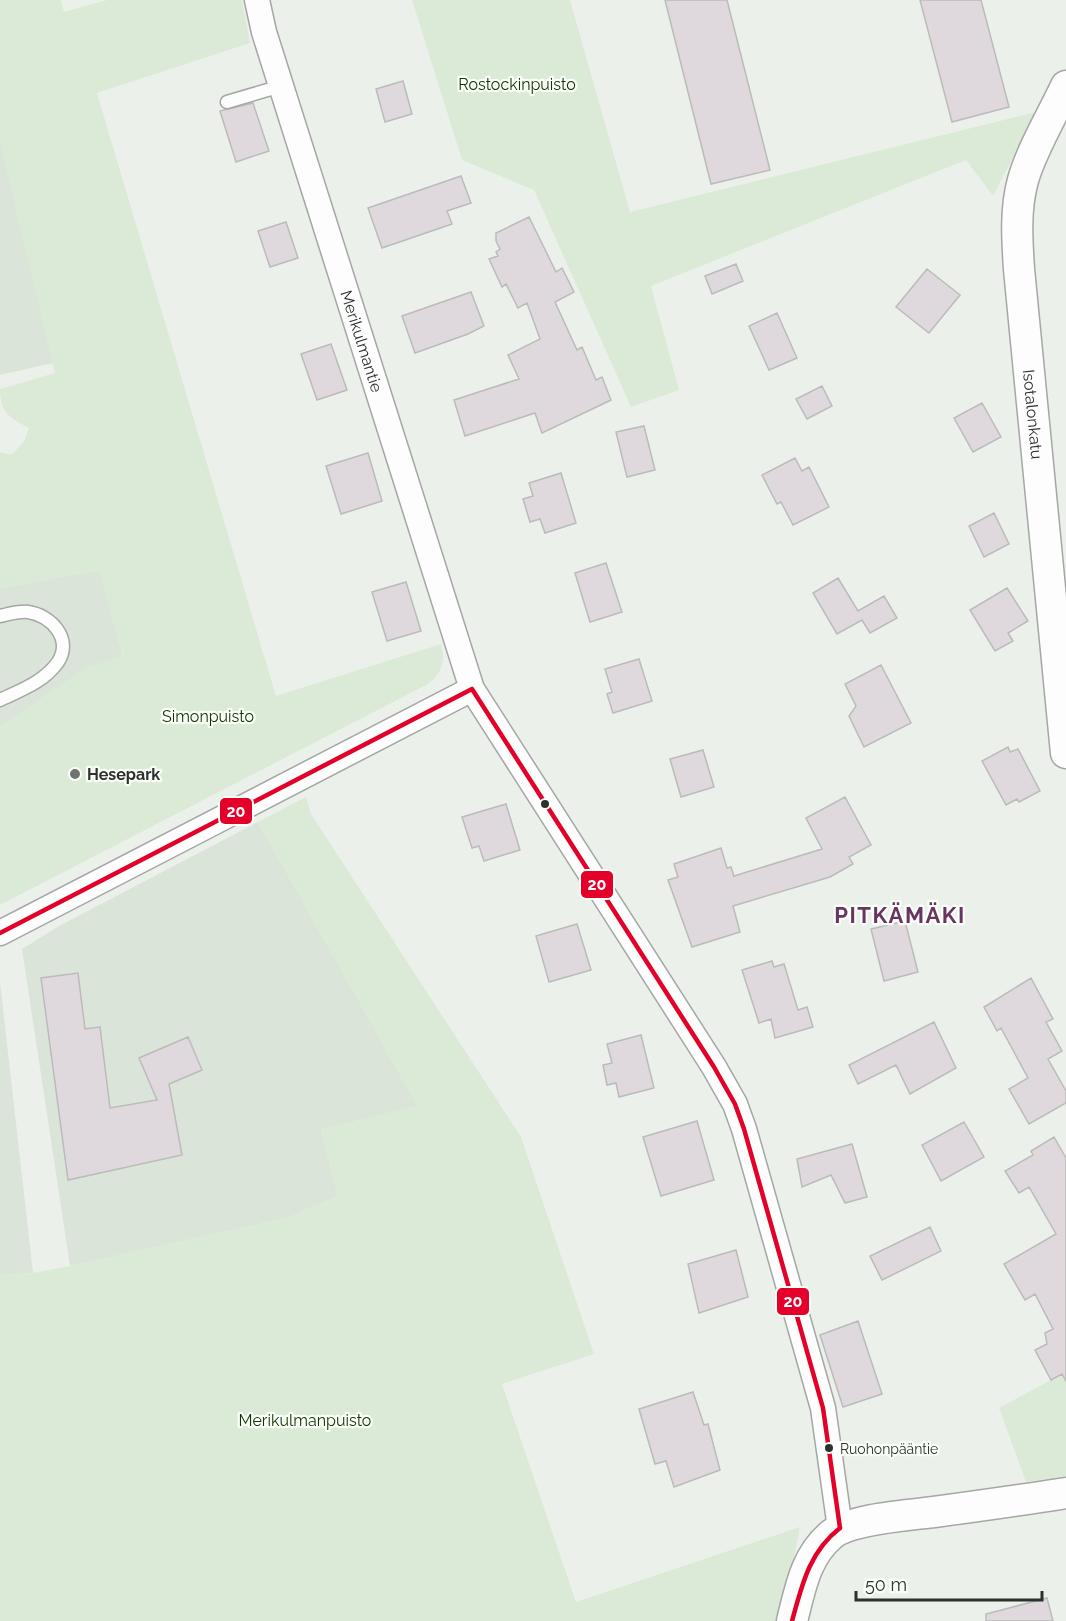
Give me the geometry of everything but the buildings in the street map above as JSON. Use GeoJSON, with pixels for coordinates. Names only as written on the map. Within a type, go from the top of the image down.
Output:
{"type":"FeatureCollection","features":[{"type":"Feature","properties":{"kind":"street","name":"Merikulmantie"},"geometry":{"type":"LineString","coordinates":[[256,0],[264,32],[472,689],[708,1057],[735,1104],[823,1408],[840,1528]]}},
{"type":"Feature","properties":{"kind":"street","name":"Isotalonkatu"},"geometry":{"type":"LineString","coordinates":[[1066,86],[1024,178],[1019,201],[1017,230],[1022,311],[1066,753]]}},
{"type":"Feature","properties":{"kind":"street"},"geometry":{"type":"LineString","coordinates":[[0,933],[472,689]]}},
{"type":"Feature","properties":{"kind":"street"},"geometry":{"type":"LineString","coordinates":[[792,1621],[806,1569],[812,1557],[831,1534],[840,1528],[901,1516],[1066,1493]]}},
{"type":"Feature","properties":{"kind":"lane"},"geometry":{"type":"LineString","coordinates":[[226,102],[281,86]]}},
{"type":"Feature","properties":{"kind":"lane"},"geometry":{"type":"LineString","coordinates":[[0,616],[27,612],[42,617],[56,628],[62,638],[63,647],[56,664],[46,675],[30,686],[0,700]]}},
{"type":"Feature","properties":{"kind":"shaded area"},"geometry":{"type":"Polygon","coordinates":[[[0,139],[53,363],[0,375],[0,139]]]}},
{"type":"Feature","properties":{"kind":"shaded area"},"geometry":{"type":"Polygon","coordinates":[[[100,570],[123,657],[88,667],[0,727],[0,588],[100,570]]]}},
{"type":"Feature","properties":{"kind":"shaded area"},"geometry":{"type":"Polygon","coordinates":[[[258,822],[418,1106],[321,1130],[338,1196],[287,1218],[70,1266],[22,949],[59,926],[258,822]]]}},
{"type":"Feature","properties":{"kind":"shaded area"},"geometry":{"type":"Polygon","coordinates":[[[0,982],[33,1273],[1,1275],[0,1275],[0,982]]]}},
{"type":"Feature","properties":{"kind":"green space","name":"Simonpuisto"},"geometry":{"type":"Polygon","coordinates":[[[0,0],[61,0],[64,12],[107,0],[242,0],[250,43],[97,93],[276,696],[441,644],[443,661],[437,676],[428,684],[0,905],[0,727],[88,667],[123,656],[100,570],[0,588],[0,452],[11,455],[24,442],[29,428],[7,414],[0,397],[0,389],[55,373],[0,139],[0,0]]]}},
{"type":"Feature","properties":{"kind":"green space","name":"Rostockinpuisto"},"geometry":{"type":"Polygon","coordinates":[[[412,0],[570,0],[630,212],[1036,112],[993,196],[966,160],[651,286],[679,390],[631,407],[534,190],[462,160],[412,0]]]}},
{"type":"Feature","properties":{"kind":"green space","name":"Merikulmanpuisto"},"geometry":{"type":"Polygon","coordinates":[[[306,797],[311,814],[521,1137],[594,1354],[502,1384],[576,1602],[800,1527],[790,1578],[778,1621],[0,1621],[0,1275],[33,1273],[70,1266],[287,1218],[338,1196],[321,1130],[417,1106],[258,822],[306,797]]]}},
{"type":"Feature","properties":{"kind":"green space"},"geometry":{"type":"Polygon","coordinates":[[[1066,1372],[1066,1476],[1026,1482],[999,1408],[1066,1372]]]}},
{"type":"Feature","properties":{"kind":"transit line","name":"20"},"geometry":{"type":"LineString","coordinates":[[472,689],[714,1067],[735,1104],[823,1408],[840,1528]]}},
{"type":"Feature","properties":{"kind":"transit line","name":"20"},"geometry":{"type":"LineString","coordinates":[[0,933],[472,689]]}},
{"type":"Feature","properties":{"kind":"transit line","name":"20"},"geometry":{"type":"LineString","coordinates":[[792,1621],[803,1582],[814,1558],[829,1537],[840,1528]]}},
{"type":"Feature","properties":{"kind":"place","name":"Hesepark"},"geometry":{"type":"Point","coordinates":[75,774]}},
{"type":"Feature","properties":{"kind":"place","name":"Ruohonpääntie"},"geometry":{"type":"Point","coordinates":[829,1448]}},
{"type":"Feature","properties":{"kind":"district","name":"PITKÄMÄKI"},"geometry":{"type":"Point","coordinates":[900,915]}}]}
